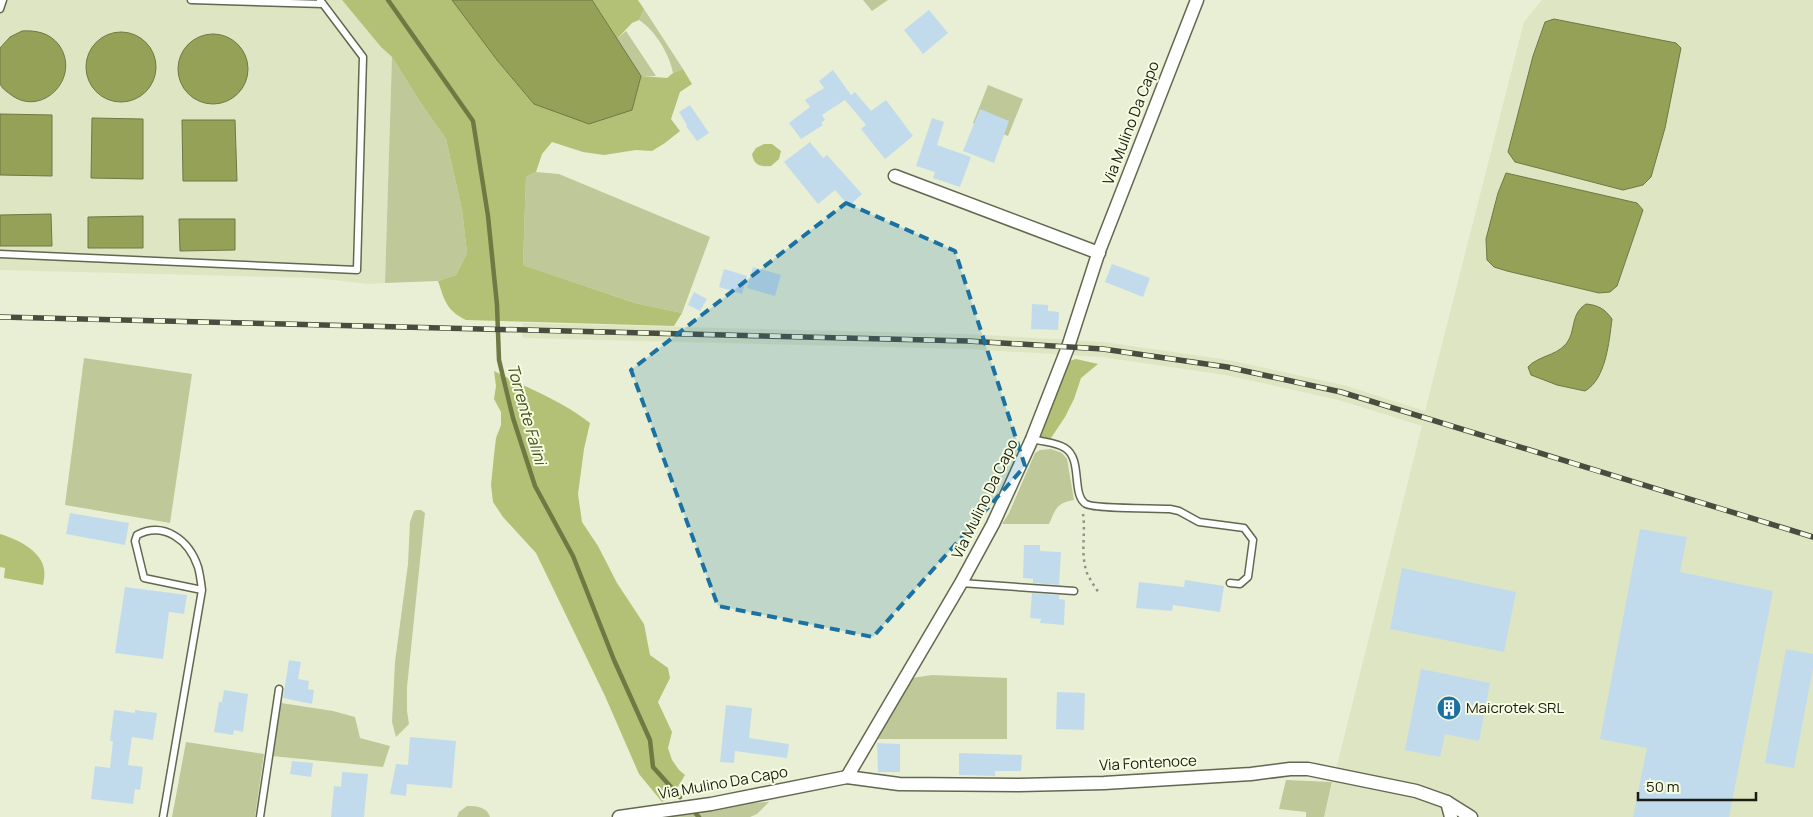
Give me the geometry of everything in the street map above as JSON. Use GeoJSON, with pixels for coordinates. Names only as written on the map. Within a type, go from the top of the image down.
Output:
{"type":"FeatureCollection","features":[{"type":"Feature","properties":{"kind":"street","name":"Via Mulino Da Capo"},"geometry":{"type":"LineString","coordinates":[[619,817],[711,804],[847,778],[961,583],[993,524],[1032,439],[1068,348],[1099,253],[1197,0]]}},
{"type":"Feature","properties":{"kind":"street"},"geometry":{"type":"LineString","coordinates":[[896,176],[1099,253]]}},
{"type":"Feature","properties":{"kind":"street","name":"Via Fontenoce"},"geometry":{"type":"LineString","coordinates":[[847,778],[899,784],[1019,785],[1104,783],[1308,769],[1416,791],[1447,802],[1471,817]]}},
{"type":"Feature","properties":{"kind":"street"},"geometry":{"type":"LineString","coordinates":[[1447,802],[1451,817]]}},
{"type":"Feature","properties":{"kind":"lane"},"geometry":{"type":"LineString","coordinates":[[0,9],[3,0]]}},
{"type":"Feature","properties":{"kind":"lane"},"geometry":{"type":"LineString","coordinates":[[0,254],[356,270],[364,58],[321,2],[191,0]]}},
{"type":"Feature","properties":{"kind":"lane"},"geometry":{"type":"LineString","coordinates":[[1032,439],[1067,449],[1073,457],[1080,498],[1085,504],[1091,506],[1170,509],[1180,511],[1199,522],[1244,528],[1253,540],[1248,577],[1240,584],[1230,583]]}},
{"type":"Feature","properties":{"kind":"lane"},"geometry":{"type":"LineString","coordinates":[[163,817],[202,590],[198,566],[188,547],[177,537],[166,531],[155,529],[144,531],[137,535],[135,542],[144,578],[202,590]]}},
{"type":"Feature","properties":{"kind":"lane"},"geometry":{"type":"LineString","coordinates":[[961,583],[1074,591]]}},
{"type":"Feature","properties":{"kind":"lane"},"geometry":{"type":"LineString","coordinates":[[260,817],[278,689]]}},
{"type":"Feature","properties":{"kind":"path"},"geometry":{"type":"LineString","coordinates":[[1080,498],[1084,532],[1083,556],[1087,573],[1099,593]]}},
{"type":"Feature","properties":{"kind":"highlighted area"},"geometry":{"type":"Polygon","coordinates":[[[846,203],[955,251],[1025,466],[873,637],[718,606],[631,370],[846,203]]]}},
{"type":"Feature","properties":{"kind":"shaded area"},"geometry":{"type":"Polygon","coordinates":[[[0,0],[342,0],[381,47],[392,57],[385,283],[368,284],[316,278],[0,270],[0,0]]]}},
{"type":"Feature","properties":{"kind":"shaded area"},"geometry":{"type":"Polygon","coordinates":[[[342,0],[452,0],[497,60],[534,104],[632,110],[641,76],[667,78],[683,69],[692,84],[680,92],[671,119],[680,131],[665,143],[652,151],[636,150],[604,155],[583,152],[552,142],[542,154],[536,172],[526,177],[523,265],[635,303],[682,313],[674,326],[466,320],[450,309],[438,281],[456,275],[467,253],[462,210],[446,139],[392,57],[381,47],[342,0]]]}},
{"type":"Feature","properties":{"kind":"shaded area"},"geometry":{"type":"Polygon","coordinates":[[[452,0],[592,0],[641,76],[632,110],[589,124],[534,104],[497,60],[452,0]]]}},
{"type":"Feature","properties":{"kind":"shaded area"},"geometry":{"type":"Polygon","coordinates":[[[592,0],[638,0],[644,9],[639,20],[632,23],[617,39],[592,0]]]}},
{"type":"Feature","properties":{"kind":"shaded area"},"geometry":{"type":"Polygon","coordinates":[[[863,0],[888,0],[872,11],[863,0]]]}},
{"type":"Feature","properties":{"kind":"shaded area"},"geometry":{"type":"Polygon","coordinates":[[[1542,0],[1813,0],[1813,817],[1324,817],[1422,426],[1339,400],[1225,375],[1102,357],[968,349],[522,338],[523,323],[968,334],[1104,342],[1228,360],[1343,385],[1425,411],[1524,22],[1542,0]]]}},
{"type":"Feature","properties":{"kind":"shaded area"},"geometry":{"type":"Polygon","coordinates":[[[644,9],[683,69],[673,73],[669,59],[656,36],[639,20],[644,9]]]}},
{"type":"Feature","properties":{"kind":"shaded area"},"geometry":{"type":"Polygon","coordinates":[[[1554,19],[1676,43],[1681,48],[1665,128],[1651,177],[1643,185],[1623,190],[1515,162],[1508,152],[1533,56],[1545,22],[1554,19]]]}},
{"type":"Feature","properties":{"kind":"shaded area"},"geometry":{"type":"Polygon","coordinates":[[[22,31],[32,31],[47,35],[59,45],[65,58],[62,82],[55,91],[45,98],[34,102],[22,100],[10,94],[0,83],[0,48],[10,37],[22,31]]]}},
{"type":"Feature","properties":{"kind":"shaded area"},"geometry":{"type":"Polygon","coordinates":[[[626,31],[656,76],[641,76],[617,39],[626,31]]]}},
{"type":"Feature","properties":{"kind":"shaded area"},"geometry":{"type":"Polygon","coordinates":[[[114,32],[128,32],[141,38],[150,47],[156,60],[154,80],[146,92],[128,102],[114,102],[101,96],[92,87],[86,74],[86,60],[92,47],[101,38],[114,32]]]}},
{"type":"Feature","properties":{"kind":"shaded area"},"geometry":{"type":"Polygon","coordinates":[[[206,34],[220,34],[233,40],[242,49],[248,62],[246,82],[238,94],[220,104],[206,104],[193,98],[184,89],[178,76],[178,62],[184,49],[193,40],[206,34]]]}},
{"type":"Feature","properties":{"kind":"shaded area"},"geometry":{"type":"Polygon","coordinates":[[[392,57],[446,139],[462,210],[467,253],[456,275],[438,281],[385,283],[392,57]]]}},
{"type":"Feature","properties":{"kind":"shaded area"},"geometry":{"type":"Polygon","coordinates":[[[988,85],[1023,99],[1008,136],[973,123],[988,85]]]}},
{"type":"Feature","properties":{"kind":"shaded area"},"geometry":{"type":"Polygon","coordinates":[[[0,114],[52,115],[52,176],[0,175],[0,114]]]}},
{"type":"Feature","properties":{"kind":"shaded area"},"geometry":{"type":"Polygon","coordinates":[[[92,118],[143,119],[143,179],[91,178],[92,118]]]}},
{"type":"Feature","properties":{"kind":"shaded area"},"geometry":{"type":"Polygon","coordinates":[[[182,120],[235,120],[237,181],[183,181],[182,120]]]}},
{"type":"Feature","properties":{"kind":"shaded area"},"geometry":{"type":"Polygon","coordinates":[[[764,144],[772,144],[781,151],[779,159],[771,166],[758,164],[753,158],[752,154],[756,148],[764,144]]]}},
{"type":"Feature","properties":{"kind":"shaded area"},"geometry":{"type":"Polygon","coordinates":[[[536,172],[559,174],[710,237],[682,313],[635,303],[523,265],[526,177],[536,172]]]}},
{"type":"Feature","properties":{"kind":"shaded area"},"geometry":{"type":"Polygon","coordinates":[[[1506,173],[1637,203],[1643,210],[1617,286],[1610,292],[1599,293],[1507,271],[1494,267],[1487,260],[1486,239],[1498,193],[1506,173]]]}},
{"type":"Feature","properties":{"kind":"shaded area"},"geometry":{"type":"Polygon","coordinates":[[[51,214],[52,246],[0,246],[0,215],[51,214]]]}},
{"type":"Feature","properties":{"kind":"shaded area"},"geometry":{"type":"Polygon","coordinates":[[[143,216],[143,248],[88,248],[88,217],[143,216]]]}},
{"type":"Feature","properties":{"kind":"shaded area"},"geometry":{"type":"Polygon","coordinates":[[[179,219],[235,219],[235,250],[180,251],[179,219]]]}},
{"type":"Feature","properties":{"kind":"shaded area"},"geometry":{"type":"Polygon","coordinates":[[[1586,304],[1601,308],[1612,319],[1605,359],[1598,378],[1585,391],[1557,385],[1531,375],[1528,367],[1532,363],[1561,349],[1569,340],[1577,313],[1586,304]]]}},
{"type":"Feature","properties":{"kind":"shaded area"},"geometry":{"type":"Polygon","coordinates":[[[84,358],[192,374],[170,523],[65,505],[84,358]]]}},
{"type":"Feature","properties":{"kind":"shaded area"},"geometry":{"type":"Polygon","coordinates":[[[1076,359],[1098,364],[1081,378],[1065,417],[1049,441],[1040,439],[1069,361],[1076,359]]]}},
{"type":"Feature","properties":{"kind":"shaded area"},"geometry":{"type":"Polygon","coordinates":[[[494,371],[556,401],[590,423],[584,449],[578,494],[582,522],[598,546],[617,583],[644,624],[650,655],[668,668],[670,678],[658,702],[672,732],[668,748],[672,760],[685,775],[673,795],[662,802],[639,774],[605,696],[536,553],[503,517],[493,502],[491,485],[494,455],[496,438],[501,425],[501,412],[494,399],[496,386],[494,371]]]}},
{"type":"Feature","properties":{"kind":"shaded area"},"geometry":{"type":"Polygon","coordinates":[[[1051,449],[1062,453],[1067,459],[1074,500],[1060,505],[1053,514],[1049,524],[1002,524],[1009,513],[1035,453],[1040,450],[1051,449]]]}},
{"type":"Feature","properties":{"kind":"shaded area"},"geometry":{"type":"Polygon","coordinates":[[[417,510],[425,513],[407,687],[409,724],[396,737],[392,722],[395,662],[408,564],[410,522],[414,511],[417,510]]]}},
{"type":"Feature","properties":{"kind":"shaded area"},"geometry":{"type":"Polygon","coordinates":[[[0,534],[27,546],[38,556],[44,569],[43,585],[4,578],[5,568],[0,567],[0,534]]]}},
{"type":"Feature","properties":{"kind":"shaded area"},"geometry":{"type":"Polygon","coordinates":[[[932,675],[1007,678],[1007,739],[874,739],[912,678],[932,675]]]}},
{"type":"Feature","properties":{"kind":"shaded area"},"geometry":{"type":"Polygon","coordinates":[[[281,703],[333,711],[355,717],[360,738],[390,746],[383,767],[272,756],[281,703]]]}},
{"type":"Feature","properties":{"kind":"shaded area"},"geometry":{"type":"Polygon","coordinates":[[[186,742],[264,754],[255,817],[172,817],[186,742]]]}},
{"type":"Feature","properties":{"kind":"shaded area"},"geometry":{"type":"Polygon","coordinates":[[[1286,780],[1332,782],[1324,817],[1306,817],[1306,812],[1279,809],[1286,780]]]}},
{"type":"Feature","properties":{"kind":"shaded area"},"geometry":{"type":"Polygon","coordinates":[[[769,802],[757,814],[750,817],[661,817],[747,803],[769,802]]]}},
{"type":"Feature","properties":{"kind":"shaded area"},"geometry":{"type":"Polygon","coordinates":[[[467,806],[484,809],[490,817],[457,817],[459,812],[467,806]]]}},
{"type":"Feature","properties":{"kind":"building"},"geometry":{"type":"Polygon","coordinates":[[[929,10],[948,33],[923,54],[904,30],[929,10]]]}},
{"type":"Feature","properties":{"kind":"building"},"geometry":{"type":"Polygon","coordinates":[[[833,70],[851,95],[855,92],[871,111],[886,100],[913,136],[885,159],[861,129],[866,125],[845,100],[822,115],[825,120],[821,123],[823,125],[801,139],[789,123],[810,107],[805,100],[824,88],[819,81],[833,70]]]}},
{"type":"Feature","properties":{"kind":"building"},"geometry":{"type":"Polygon","coordinates":[[[690,105],[709,133],[697,141],[679,112],[690,105]]]}},
{"type":"Feature","properties":{"kind":"building"},"geometry":{"type":"Polygon","coordinates":[[[980,109],[1009,121],[994,163],[963,151],[980,109]]]}},
{"type":"Feature","properties":{"kind":"building"},"geometry":{"type":"Polygon","coordinates":[[[932,118],[944,122],[937,145],[971,157],[960,187],[933,178],[935,172],[916,166],[932,118]]]}},
{"type":"Feature","properties":{"kind":"building"},"geometry":{"type":"Polygon","coordinates":[[[810,142],[823,158],[827,155],[862,194],[849,206],[835,190],[818,204],[784,162],[810,142]]]}},
{"type":"Feature","properties":{"kind":"building"},"geometry":{"type":"Polygon","coordinates":[[[1112,264],[1150,278],[1143,297],[1105,282],[1112,264]]]}},
{"type":"Feature","properties":{"kind":"building"},"geometry":{"type":"Polygon","coordinates":[[[753,267],[781,275],[775,296],[747,288],[753,267]]]}},
{"type":"Feature","properties":{"kind":"building"},"geometry":{"type":"Polygon","coordinates":[[[724,269],[747,276],[742,294],[719,287],[724,269]]]}},
{"type":"Feature","properties":{"kind":"building"},"geometry":{"type":"Polygon","coordinates":[[[694,292],[707,299],[700,311],[688,305],[694,292]]]}},
{"type":"Feature","properties":{"kind":"building"},"geometry":{"type":"Polygon","coordinates":[[[1032,304],[1048,305],[1048,311],[1059,312],[1058,330],[1031,329],[1032,304]]]}},
{"type":"Feature","properties":{"kind":"building"},"geometry":{"type":"Polygon","coordinates":[[[70,513],[129,523],[125,545],[66,534],[70,513]]]}},
{"type":"Feature","properties":{"kind":"building"},"geometry":{"type":"Polygon","coordinates":[[[1640,529],[1687,537],[1680,572],[1773,591],[1729,817],[1633,817],[1647,748],[1600,739],[1640,529]]]}},
{"type":"Feature","properties":{"kind":"building"},"geometry":{"type":"Polygon","coordinates":[[[1024,545],[1040,545],[1040,551],[1061,552],[1059,585],[1033,583],[1033,579],[1023,578],[1024,545]]]}},
{"type":"Feature","properties":{"kind":"building"},"geometry":{"type":"Polygon","coordinates":[[[1402,568],[1516,592],[1504,652],[1390,629],[1402,568]]]}},
{"type":"Feature","properties":{"kind":"building"},"geometry":{"type":"Polygon","coordinates":[[[1185,580],[1224,586],[1220,612],[1173,605],[1172,611],[1136,608],[1139,582],[1184,587],[1185,580]]]}},
{"type":"Feature","properties":{"kind":"building"},"geometry":{"type":"Polygon","coordinates":[[[125,587],[187,595],[184,614],[169,612],[163,659],[115,653],[125,587]]]}},
{"type":"Feature","properties":{"kind":"building"},"geometry":{"type":"Polygon","coordinates":[[[1032,593],[1059,595],[1059,599],[1065,600],[1064,625],[1040,623],[1041,619],[1030,618],[1032,593]]]}},
{"type":"Feature","properties":{"kind":"building"},"geometry":{"type":"Polygon","coordinates":[[[1786,649],[1813,654],[1813,668],[1794,768],[1765,763],[1786,649]]]}},
{"type":"Feature","properties":{"kind":"building"},"geometry":{"type":"Polygon","coordinates":[[[289,660],[301,662],[298,679],[309,681],[308,689],[314,690],[312,704],[283,698],[289,660]]]}},
{"type":"Feature","properties":{"kind":"building","name":"Maicrotek SRL"},"geometry":{"type":"Polygon","coordinates":[[[1421,669],[1490,683],[1479,741],[1445,734],[1440,757],[1405,750],[1421,669]]]}},
{"type":"Feature","properties":{"kind":"building"},"geometry":{"type":"Polygon","coordinates":[[[224,690],[248,694],[243,732],[234,730],[233,735],[214,732],[219,702],[222,702],[224,690]]]}},
{"type":"Feature","properties":{"kind":"building"},"geometry":{"type":"Polygon","coordinates":[[[1057,692],[1085,693],[1084,730],[1056,729],[1057,692]]]}},
{"type":"Feature","properties":{"kind":"building"},"geometry":{"type":"Polygon","coordinates":[[[726,705],[752,708],[749,738],[789,744],[787,758],[735,751],[734,763],[720,762],[726,705]]]}},
{"type":"Feature","properties":{"kind":"building"},"geometry":{"type":"Polygon","coordinates":[[[114,710],[135,713],[135,710],[157,713],[153,740],[132,737],[128,765],[143,767],[140,790],[135,789],[133,804],[91,799],[95,766],[110,768],[113,741],[110,741],[114,710]]]}},
{"type":"Feature","properties":{"kind":"building"},"geometry":{"type":"Polygon","coordinates":[[[410,737],[456,741],[452,788],[407,784],[406,796],[390,794],[396,764],[408,765],[410,737]]]}},
{"type":"Feature","properties":{"kind":"building"},"geometry":{"type":"Polygon","coordinates":[[[877,743],[900,744],[900,772],[878,772],[877,743]]]}},
{"type":"Feature","properties":{"kind":"building"},"geometry":{"type":"Polygon","coordinates":[[[959,753],[1022,755],[1021,771],[995,771],[995,776],[959,775],[959,753]]]}},
{"type":"Feature","properties":{"kind":"building"},"geometry":{"type":"Polygon","coordinates":[[[292,761],[313,763],[311,777],[290,774],[292,761]]]}},
{"type":"Feature","properties":{"kind":"building"},"geometry":{"type":"Polygon","coordinates":[[[342,772],[368,774],[364,817],[331,817],[334,786],[341,787],[342,772]]]}},
{"type":"Feature","properties":{"kind":"waterway","name":"Torrente Falini"},"geometry":{"type":"LineString","coordinates":[[388,0],[473,121],[488,216],[497,305],[499,360],[513,418],[535,486],[573,556],[614,660],[650,740],[653,767],[680,797]]}},
{"type":"Feature","properties":{"kind":"waterway","name":"Torrente Falini"},"geometry":{"type":"LineString","coordinates":[[696,814],[699,817]]}},
{"type":"Feature","properties":{"kind":"railway"},"geometry":{"type":"LineString","coordinates":[[0,317],[968,341],[1103,349],[1227,367],[1341,392],[1813,537]]}},
{"type":"Feature","properties":{"kind":"place","name":"Maicrotek SRL"},"geometry":{"type":"Point","coordinates":[1449,708]}}]}
